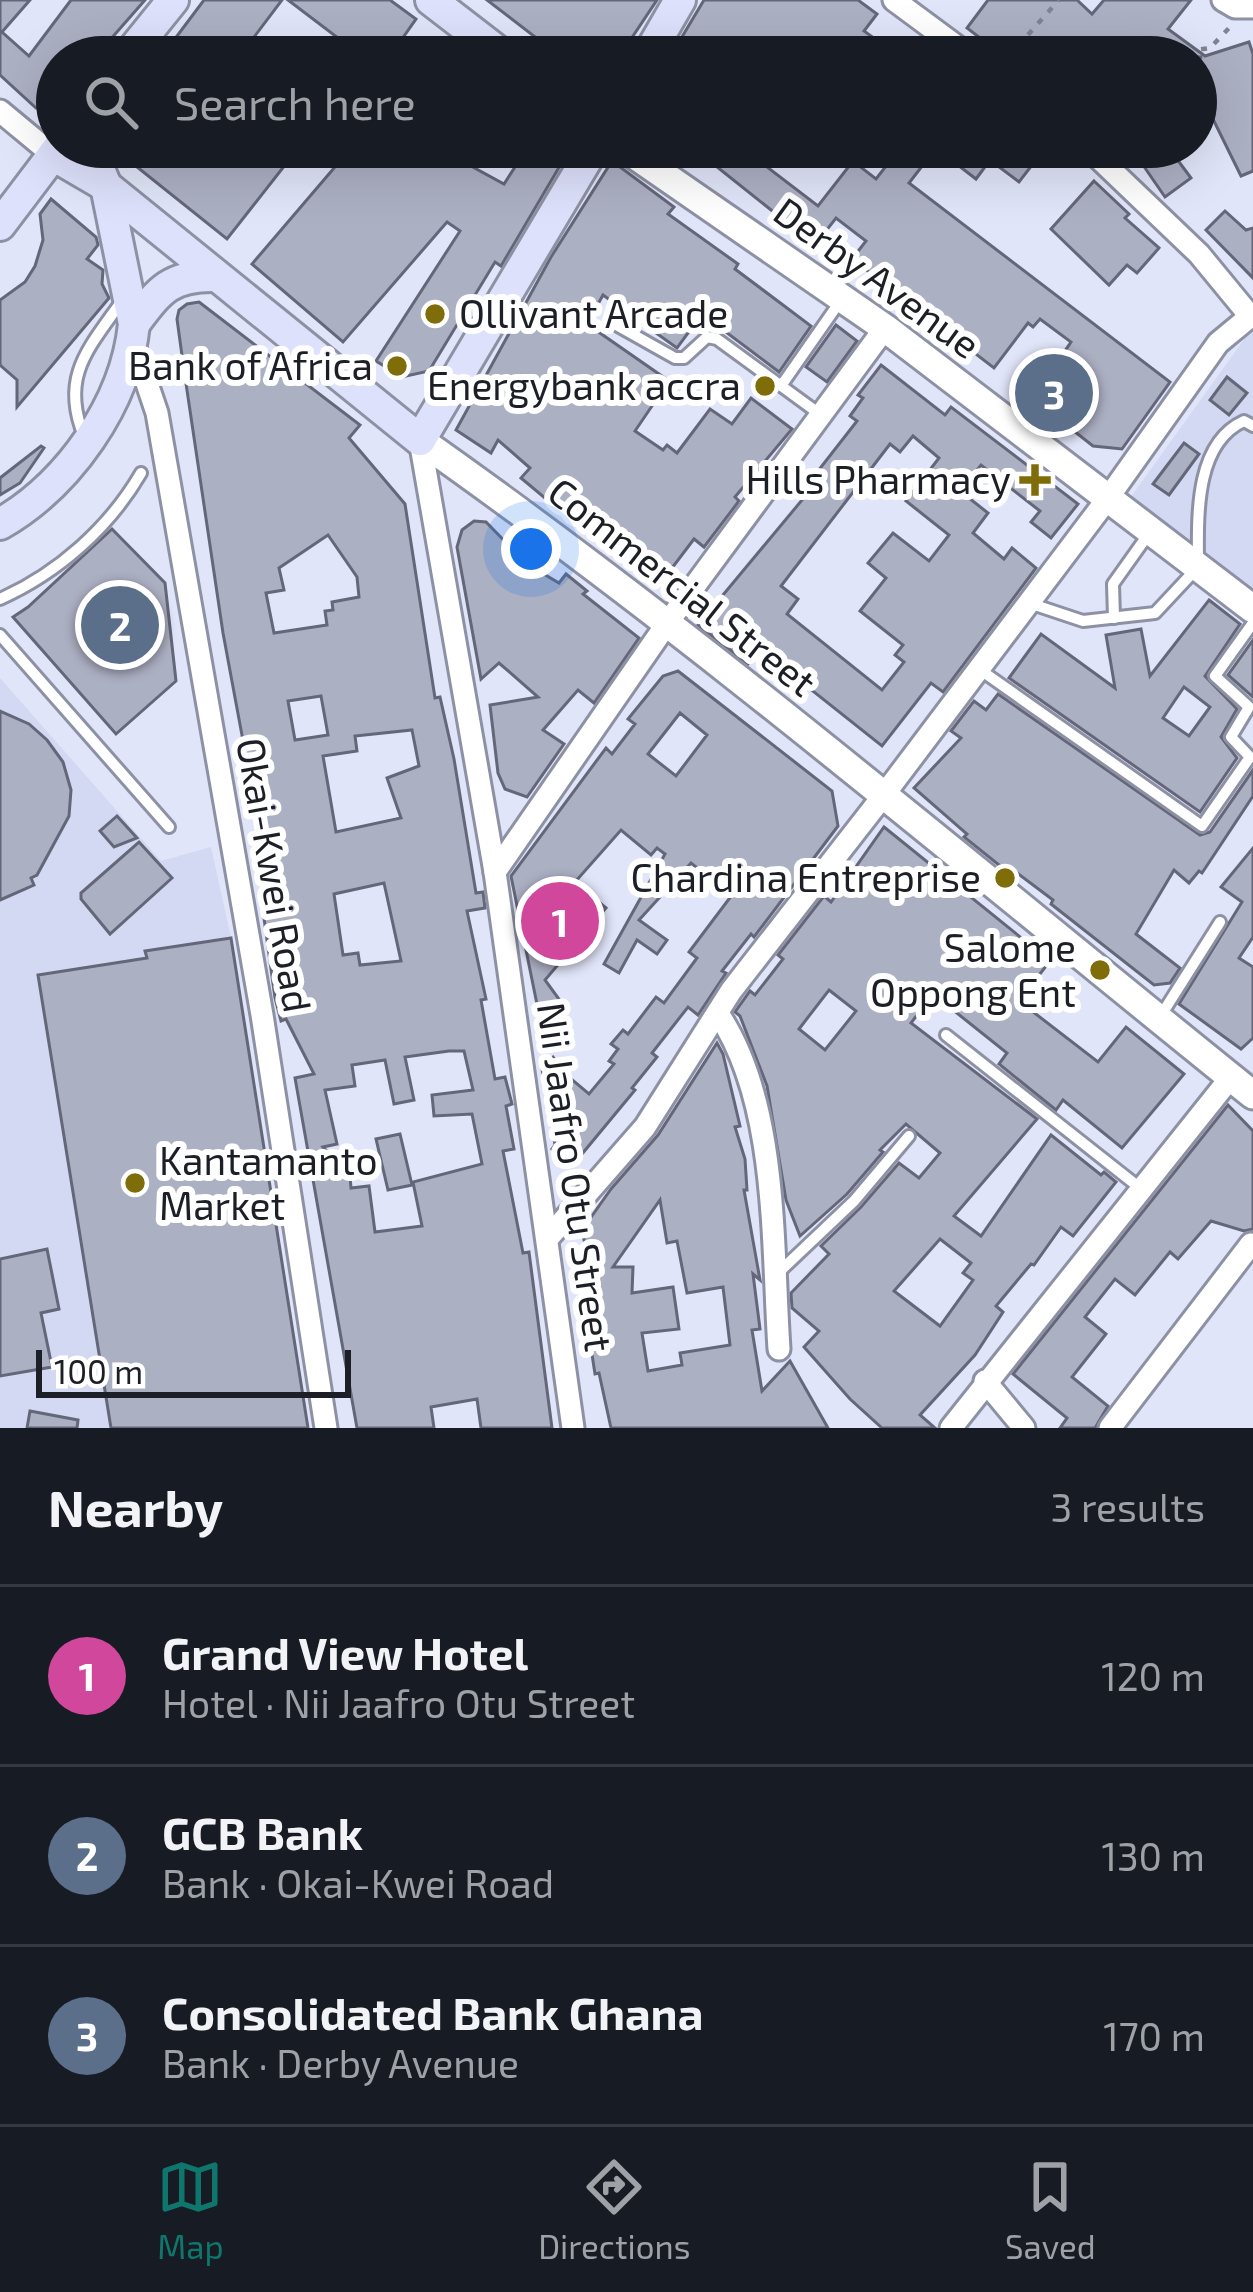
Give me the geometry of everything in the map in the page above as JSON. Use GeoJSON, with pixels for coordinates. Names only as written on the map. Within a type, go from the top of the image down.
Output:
{"type":"FeatureCollection","features":[{"type":"Feature","properties":{"kind":"main road"},"geometry":{"type":"LineString","coordinates":[[144,36],[173,0]]}},
{"type":"Feature","properties":{"kind":"main road"},"geometry":{"type":"LineString","coordinates":[[431,0],[478,36]]}},
{"type":"Feature","properties":{"kind":"main road"},"geometry":{"type":"LineString","coordinates":[[659,36],[680,0]]}},
{"type":"Feature","properties":{"kind":"main road"},"geometry":{"type":"LineString","coordinates":[[0,225],[43,168]]}},
{"type":"Feature","properties":{"kind":"main road","name":"Commercial Street"},"geometry":{"type":"LineString","coordinates":[[80,168],[420,440]]}},
{"type":"Feature","properties":{"kind":"main road"},"geometry":{"type":"LineString","coordinates":[[99,168],[133,332]]}},
{"type":"Feature","properties":{"kind":"main road"},"geometry":{"type":"LineString","coordinates":[[420,440],[582,168]]}},
{"type":"Feature","properties":{"kind":"main road"},"geometry":{"type":"LineString","coordinates":[[0,524],[48,490],[87,445],[105,412],[133,332],[164,287],[187,275],[216,276]]}},
{"type":"Feature","properties":{"kind":"street"},"geometry":{"type":"LineString","coordinates":[[894,0],[943,36]]}},
{"type":"Feature","properties":{"kind":"street"},"geometry":{"type":"LineString","coordinates":[[1223,0],[1235,7],[1252,4]]}},
{"type":"Feature","properties":{"kind":"street"},"geometry":{"type":"LineString","coordinates":[[0,111],[36,137]]}},
{"type":"Feature","properties":{"kind":"street","name":"Derby Avenue"},"geometry":{"type":"LineString","coordinates":[[654,168],[843,297],[1253,609]]}},
{"type":"Feature","properties":{"kind":"street"},"geometry":{"type":"LineString","coordinates":[[548,1238],[645,1127],[730,991],[884,796],[1218,343],[1251,315],[1199,254],[1109,168]]}},
{"type":"Feature","properties":{"kind":"street"},"geometry":{"type":"LineString","coordinates":[[495,872],[668,622],[885,328]]}},
{"type":"Feature","properties":{"kind":"street","name":"Okai-Kwei Road"},"geometry":{"type":"LineString","coordinates":[[133,332],[157,413],[262,1016],[326,1428]]}},
{"type":"Feature","properties":{"kind":"street","name":"Commercial Street"},"geometry":{"type":"LineString","coordinates":[[420,440],[549,530],[668,622],[1242,1086]]}},
{"type":"Feature","properties":{"kind":"street","name":"Nii Jaafro Otu Street"},"geometry":{"type":"LineString","coordinates":[[420,440],[495,872],[573,1428]]}},
{"type":"Feature","properties":{"kind":"street"},"geometry":{"type":"LineString","coordinates":[[718,1015],[736,1041],[767,1163],[779,1349]]}},
{"type":"Feature","properties":{"kind":"street"},"geometry":{"type":"LineString","coordinates":[[951,1428],[1139,1188],[1242,1086]]}},
{"type":"Feature","properties":{"kind":"street"},"geometry":{"type":"LineString","coordinates":[[1109,1428],[1251,1244]]}},
{"type":"Feature","properties":{"kind":"street"},"geometry":{"type":"LineString","coordinates":[[985,1381],[1024,1428]]}},
{"type":"Feature","properties":{"kind":"lane"},"geometry":{"type":"LineString","coordinates":[[87,445],[76,417],[78,365],[128,292]]}},
{"type":"Feature","properties":{"kind":"lane"},"geometry":{"type":"LineString","coordinates":[[781,386],[843,297]]}},
{"type":"Feature","properties":{"kind":"lane"},"geometry":{"type":"LineString","coordinates":[[618,326],[675,358],[684,358],[707,338],[717,340],[821,415]]}},
{"type":"Feature","properties":{"kind":"lane"},"geometry":{"type":"LineString","coordinates":[[1029,603],[1083,621],[1155,613],[1198,567],[1200,494],[1216,448],[1237,423],[1253,426]]}},
{"type":"Feature","properties":{"kind":"lane"},"geometry":{"type":"LineString","coordinates":[[0,599],[33,584],[86,543],[128,496],[141,473]]}},
{"type":"Feature","properties":{"kind":"lane"},"geometry":{"type":"LineString","coordinates":[[1114,618],[1113,584],[1150,532]]}},
{"type":"Feature","properties":{"kind":"lane"},"geometry":{"type":"LineString","coordinates":[[979,669],[1202,826],[1250,757],[1231,736],[1249,707],[1215,676],[1253,623]]}},
{"type":"Feature","properties":{"kind":"lane"},"geometry":{"type":"LineString","coordinates":[[0,635],[170,826]]}},
{"type":"Feature","properties":{"kind":"lane"},"geometry":{"type":"LineString","coordinates":[[1160,1017],[1220,922]]}},
{"type":"Feature","properties":{"kind":"lane"},"geometry":{"type":"LineString","coordinates":[[946,1035],[1139,1188]]}},
{"type":"Feature","properties":{"kind":"lane"},"geometry":{"type":"LineString","coordinates":[[774,1276],[854,1201],[909,1136]]}},
{"type":"Feature","properties":{"kind":"path"},"geometry":{"type":"LineString","coordinates":[[1027,36],[1059,0]]}},
{"type":"Feature","properties":{"kind":"path"},"geometry":{"type":"LineString","coordinates":[[1217,41],[1252,4]]}},
{"type":"Feature","properties":{"kind":"shaded area"},"geometry":{"type":"Polygon","coordinates":[[[1253,327],[1253,607],[1123,508],[1253,327]]]}},
{"type":"Feature","properties":{"kind":"shaded area","name":"Kantamanto Market"},"geometry":{"type":"Polygon","coordinates":[[[0,678],[161,861],[211,847],[231,938],[308,1428],[0,1428],[0,678]]]}},
{"type":"Feature","properties":{"kind":"building"},"geometry":{"type":"Polygon","coordinates":[[[0,0],[30,0],[2,32],[29,56],[36,47],[36,108],[0,75],[0,0]]]}},
{"type":"Feature","properties":{"kind":"building"},"geometry":{"type":"Polygon","coordinates":[[[71,0],[145,0],[113,36],[44,36],[71,0]]]}},
{"type":"Feature","properties":{"kind":"building"},"geometry":{"type":"Polygon","coordinates":[[[204,0],[282,0],[255,36],[177,36],[204,0]]]}},
{"type":"Feature","properties":{"kind":"building"},"geometry":{"type":"Polygon","coordinates":[[[288,0],[390,0],[416,19],[404,36],[335,36],[288,0]]]}},
{"type":"Feature","properties":{"kind":"building"},"geometry":{"type":"Polygon","coordinates":[[[487,0],[657,0],[633,36],[534,36],[487,0]]]}},
{"type":"Feature","properties":{"kind":"building"},"geometry":{"type":"Polygon","coordinates":[[[704,0],[858,0],[877,14],[864,31],[871,36],[683,36],[704,0]]]}},
{"type":"Feature","properties":{"kind":"building"},"geometry":{"type":"Polygon","coordinates":[[[988,0],[1077,0],[1092,14],[1104,0],[1191,0],[1168,29],[1178,36],[977,36],[967,28],[988,0]]]}},
{"type":"Feature","properties":{"kind":"building"},"geometry":{"type":"Polygon","coordinates":[[[1249,42],[1253,54],[1253,171],[1241,176],[1217,127],[1217,52],[1249,42]]]}},
{"type":"Feature","properties":{"kind":"building"},"geometry":{"type":"Polygon","coordinates":[[[138,168],[283,168],[227,239],[138,168]]]}},
{"type":"Feature","properties":{"kind":"building"},"geometry":{"type":"Polygon","coordinates":[[[334,168],[475,168],[504,184],[514,168],[559,168],[501,266],[495,262],[429,371],[402,377],[376,361],[460,231],[447,222],[343,342],[252,264],[334,168]]]}},
{"type":"Feature","properties":{"kind":"building"},"geometry":{"type":"Polygon","coordinates":[[[608,168],[621,168],[674,207],[668,214],[738,264],[735,269],[811,326],[779,372],[702,314],[677,348],[603,295],[587,324],[669,381],[635,431],[663,450],[667,445],[677,453],[710,409],[732,424],[751,398],[792,429],[735,497],[739,501],[704,547],[694,539],[663,580],[557,498],[552,504],[521,478],[530,468],[498,440],[491,453],[456,430],[551,257],[608,168]]]}},
{"type":"Feature","properties":{"kind":"building"},"geometry":{"type":"Polygon","coordinates":[[[718,168],[768,168],[818,206],[848,168],[862,168],[876,179],[885,168],[921,168],[909,183],[1170,382],[1122,449],[1093,446],[1032,398],[1071,342],[1040,319],[1033,327],[1028,323],[994,368],[852,259],[866,241],[836,218],[815,245],[718,168]]]}},
{"type":"Feature","properties":{"kind":"building"},"geometry":{"type":"Polygon","coordinates":[[[962,168],[984,168],[976,179],[962,168]]]}},
{"type":"Feature","properties":{"kind":"building"},"geometry":{"type":"Polygon","coordinates":[[[1001,168],[1030,168],[1019,182],[1001,168]]]}},
{"type":"Feature","properties":{"kind":"building"},"geometry":{"type":"Polygon","coordinates":[[[1145,168],[1184,168],[1191,178],[1165,197],[1145,168]]]}},
{"type":"Feature","properties":{"kind":"building"},"geometry":{"type":"Polygon","coordinates":[[[1094,181],[1159,248],[1137,273],[1127,265],[1109,285],[1051,229],[1094,181]]]}},
{"type":"Feature","properties":{"kind":"building"},"geometry":{"type":"Polygon","coordinates":[[[51,199],[96,237],[98,245],[87,259],[103,270],[102,284],[109,298],[17,407],[17,380],[0,365],[0,300],[25,282],[35,266],[43,240],[40,214],[51,199]]]}},
{"type":"Feature","properties":{"kind":"building"},"geometry":{"type":"Polygon","coordinates":[[[1225,211],[1246,230],[1253,228],[1253,278],[1206,230],[1225,211]]]}},
{"type":"Feature","properties":{"kind":"building"},"geometry":{"type":"Polygon","coordinates":[[[199,302],[360,425],[349,438],[405,504],[435,698],[440,697],[454,759],[476,893],[483,892],[485,908],[467,911],[486,999],[481,1000],[495,1079],[505,1077],[512,1104],[506,1106],[514,1149],[503,1151],[523,1253],[529,1252],[552,1428],[481,1428],[477,1399],[431,1407],[434,1428],[357,1428],[295,1078],[314,1074],[286,1019],[281,1021],[275,998],[263,911],[268,910],[260,860],[265,859],[223,633],[177,319],[187,304],[199,302]],[[328,535],[279,568],[284,590],[266,593],[274,633],[327,625],[325,611],[333,610],[332,602],[359,597],[357,577],[328,535]],[[321,696],[288,701],[295,740],[328,735],[321,696]],[[412,730],[355,736],[357,751],[323,756],[336,832],[401,818],[387,778],[419,766],[412,730]],[[384,883],[334,894],[343,955],[358,953],[360,965],[401,961],[384,883]],[[464,1051],[405,1057],[414,1100],[394,1104],[385,1060],[352,1065],[355,1086],[325,1090],[337,1144],[323,1147],[350,1176],[351,1188],[369,1186],[375,1232],[422,1226],[413,1182],[482,1164],[472,1114],[434,1116],[432,1095],[473,1090],[464,1051]]]}},
{"type":"Feature","properties":{"kind":"building"},"geometry":{"type":"Polygon","coordinates":[[[836,325],[857,341],[827,382],[806,367],[836,325]]]}},
{"type":"Feature","properties":{"kind":"building"},"geometry":{"type":"Polygon","coordinates":[[[881,365],[945,415],[951,407],[1078,504],[1051,538],[1031,522],[1040,511],[981,465],[960,491],[988,513],[973,533],[1004,559],[1012,548],[1036,568],[943,692],[931,683],[882,746],[760,649],[748,664],[698,625],[812,488],[807,485],[857,421],[850,416],[863,398],[858,395],[881,365]],[[913,436],[900,452],[890,444],[781,586],[798,599],[787,614],[882,690],[904,662],[895,655],[903,645],[860,611],[886,578],[868,563],[893,533],[929,561],[949,535],[906,501],[939,458],[913,436]]]}},
{"type":"Feature","properties":{"kind":"building"},"geometry":{"type":"Polygon","coordinates":[[[1227,377],[1247,393],[1229,415],[1210,400],[1227,377]]]}},
{"type":"Feature","properties":{"kind":"building"},"geometry":{"type":"Polygon","coordinates":[[[1184,443],[1199,454],[1169,495],[1153,484],[1184,443]]]}},
{"type":"Feature","properties":{"kind":"building"},"geometry":{"type":"Polygon","coordinates":[[[41,446],[20,483],[0,495],[0,478],[41,446]]]}},
{"type":"Feature","properties":{"kind":"building"},"geometry":{"type":"Polygon","coordinates":[[[474,521],[486,522],[527,564],[559,583],[566,574],[587,591],[583,594],[639,638],[594,703],[578,690],[543,730],[564,744],[527,797],[505,789],[498,773],[490,705],[538,697],[499,663],[481,679],[457,547],[462,530],[474,521]]]}},
{"type":"Feature","properties":{"kind":"building"},"geometry":{"type":"Polygon","coordinates":[[[112,529],[165,583],[176,681],[116,734],[13,617],[112,529]]]}},
{"type":"Feature","properties":{"kind":"building"},"geometry":{"type":"Polygon","coordinates":[[[1209,600],[1240,624],[1205,676],[1237,709],[1221,737],[1237,758],[1200,812],[1009,678],[1041,634],[1115,688],[1106,635],[1141,629],[1150,676],[1209,600]],[[1184,687],[1163,718],[1189,736],[1210,707],[1184,687]]]}},
{"type":"Feature","properties":{"kind":"building"},"geometry":{"type":"Polygon","coordinates":[[[1253,640],[1253,697],[1228,675],[1253,640]]]}},
{"type":"Feature","properties":{"kind":"building"},"geometry":{"type":"Polygon","coordinates":[[[678,671],[832,791],[838,826],[754,937],[751,934],[722,971],[726,973],[698,1015],[688,1007],[652,1053],[657,1057],[632,1088],[635,1090],[572,1166],[552,1149],[541,1063],[553,1057],[589,1094],[614,1064],[609,1061],[618,1049],[611,1044],[623,1030],[628,1034],[656,997],[664,1003],[697,958],[689,952],[732,895],[691,863],[639,920],[667,940],[657,954],[637,940],[619,973],[604,964],[665,854],[657,848],[651,855],[621,830],[575,882],[606,908],[545,980],[564,1006],[548,1019],[540,1019],[511,876],[606,748],[612,754],[635,724],[628,719],[663,676],[678,671]],[[680,713],[648,754],[676,776],[707,735],[680,713]]]}},
{"type":"Feature","properties":{"kind":"building"},"geometry":{"type":"Polygon","coordinates":[[[998,694],[1200,835],[1210,832],[1253,770],[1253,796],[1202,873],[1189,883],[1174,870],[1136,934],[1180,968],[1170,983],[1154,985],[1051,904],[1053,900],[964,837],[967,834],[914,788],[961,738],[951,731],[974,701],[986,710],[998,694]]]}},
{"type":"Feature","properties":{"kind":"building"},"geometry":{"type":"Polygon","coordinates":[[[0,711],[29,724],[47,740],[63,762],[71,790],[69,816],[31,878],[34,885],[0,900],[0,711]]]}},
{"type":"Feature","properties":{"kind":"building"},"geometry":{"type":"Polygon","coordinates":[[[117,816],[137,838],[114,847],[100,831],[117,816]]]}},
{"type":"Feature","properties":{"kind":"building"},"geometry":{"type":"Polygon","coordinates":[[[884,827],[1050,961],[1019,1001],[1098,1062],[1126,1027],[1184,1074],[1122,1148],[1063,1100],[1056,1110],[999,1064],[1007,1053],[933,994],[911,1023],[1037,1119],[954,1216],[981,1236],[1051,1135],[1116,1182],[1073,1236],[1061,1227],[996,1306],[1003,1312],[975,1355],[920,1415],[935,1428],[882,1428],[804,1347],[819,1331],[792,1308],[791,1293],[829,1254],[821,1246],[899,1163],[919,1178],[940,1153],[906,1124],[847,1194],[800,1236],[786,1200],[767,1086],[735,1012],[783,959],[778,955],[824,896],[831,902],[884,827]],[[829,990],[799,1029],[825,1050],[856,1011],[829,990]],[[940,1239],[894,1291],[940,1326],[973,1280],[963,1273],[971,1263],[940,1239]]]}},
{"type":"Feature","properties":{"kind":"building"},"geometry":{"type":"Polygon","coordinates":[[[139,842],[172,878],[110,934],[81,893],[139,842]]]}},
{"type":"Feature","properties":{"kind":"building"},"geometry":{"type":"Polygon","coordinates":[[[1253,848],[1253,937],[1239,958],[1253,967],[1253,1038],[1241,1049],[1179,1004],[1242,902],[1221,887],[1253,848]]]}},
{"type":"Feature","properties":{"kind":"building"},"geometry":{"type":"Polygon","coordinates":[[[231,938],[308,1428],[111,1428],[38,975],[147,958],[145,951],[231,938]]]}},
{"type":"Feature","properties":{"kind":"building"},"geometry":{"type":"Polygon","coordinates":[[[717,1043],[745,1159],[744,1190],[760,1280],[753,1274],[760,1329],[752,1330],[762,1391],[790,1361],[828,1428],[611,1428],[599,1373],[595,1374],[585,1309],[589,1308],[590,1249],[582,1230],[658,1135],[717,1043]],[[660,1200],[613,1267],[633,1267],[632,1293],[673,1287],[679,1329],[642,1333],[648,1371],[682,1365],[680,1353],[730,1345],[723,1287],[687,1293],[677,1241],[667,1243],[660,1200]]]}},
{"type":"Feature","properties":{"kind":"building"},"geometry":{"type":"Polygon","coordinates":[[[1228,1105],[1253,1131],[1253,1229],[1244,1231],[1211,1221],[1178,1259],[1170,1252],[1135,1295],[1115,1279],[1085,1317],[1106,1334],[1072,1377],[1108,1406],[1095,1428],[1060,1428],[1067,1418],[1013,1374],[1228,1105]]]}},
{"type":"Feature","properties":{"kind":"building"},"geometry":{"type":"Polygon","coordinates":[[[400,1134],[412,1185],[388,1190],[376,1139],[400,1134]]]}},
{"type":"Feature","properties":{"kind":"building"},"geometry":{"type":"Polygon","coordinates":[[[47,1249],[59,1309],[41,1313],[52,1367],[0,1376],[0,1259],[47,1249]]]}},
{"type":"Feature","properties":{"kind":"building"},"geometry":{"type":"Polygon","coordinates":[[[30,1411],[78,1420],[77,1428],[27,1428],[30,1411]]]}},
{"type":"Feature","properties":{"kind":"place","name":"Ollivant Arcade"},"geometry":{"type":"Point","coordinates":[435,314]}},
{"type":"Feature","properties":{"kind":"place","name":"Bank of Africa"},"geometry":{"type":"Point","coordinates":[397,366]}},
{"type":"Feature","properties":{"kind":"place","name":"Energybank accra"},"geometry":{"type":"Point","coordinates":[765,386]}},
{"type":"Feature","properties":{"kind":"place","name":"Consolidated Bank Ghana"},"geometry":{"type":"Point","coordinates":[1054,393]}},
{"type":"Feature","properties":{"kind":"place","name":"Hills Pharmacy"},"geometry":{"type":"Point","coordinates":[1035,480]}},
{"type":"Feature","properties":{"kind":"place","name":"GCB Bank"},"geometry":{"type":"Point","coordinates":[120,625]}},
{"type":"Feature","properties":{"kind":"place","name":"Chardina Entreprise"},"geometry":{"type":"Point","coordinates":[1005,878]}},
{"type":"Feature","properties":{"kind":"place","name":"Grand View Hotel"},"geometry":{"type":"Point","coordinates":[560,921]}},
{"type":"Feature","properties":{"kind":"place","name":"Salome Oppong Ent"},"geometry":{"type":"Point","coordinates":[1100,970]}},
{"type":"Feature","properties":{"kind":"place","name":"Kantamanto Market"},"geometry":{"type":"Point","coordinates":[135,1183]}}]}
